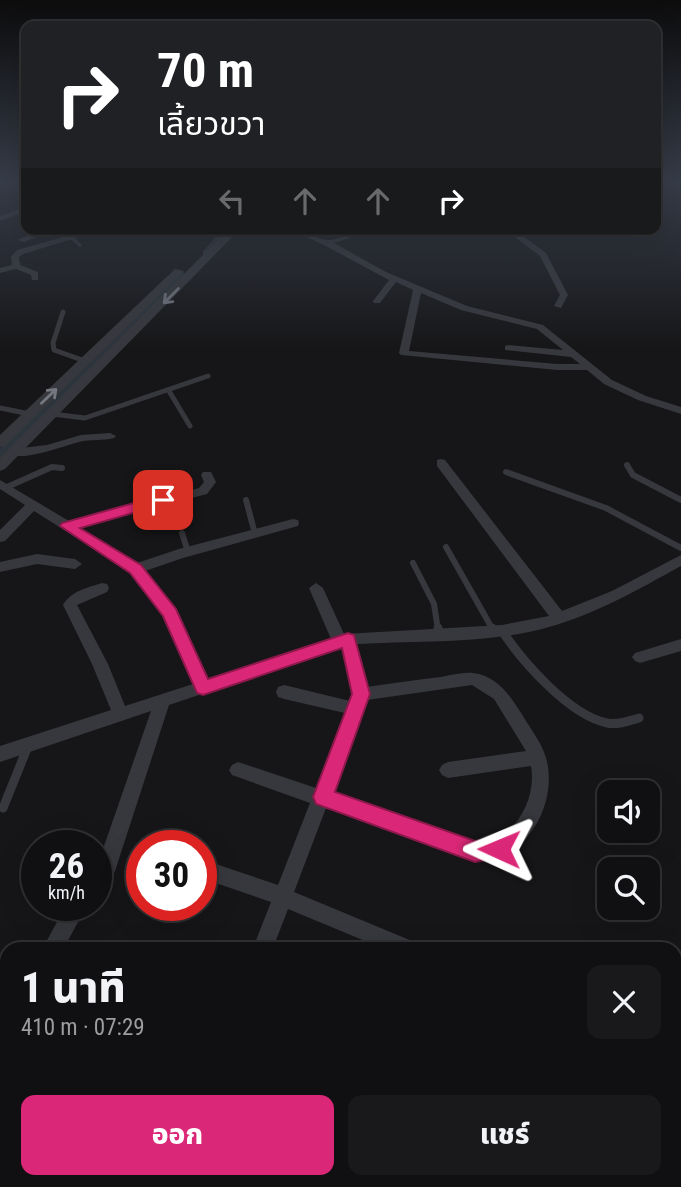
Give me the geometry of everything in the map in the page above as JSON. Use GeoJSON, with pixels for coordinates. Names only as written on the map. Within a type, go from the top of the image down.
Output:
{"type":"FeatureCollection","features":[{"type":"Feature","properties":{"kind":"street"},"geometry":{"type":"LineString","coordinates":[[21,240],[26,238]]}},
{"type":"Feature","properties":{"kind":"street"},"geometry":{"type":"LineString","coordinates":[[16,266],[15,257],[20,252],[83,238]]}},
{"type":"Feature","properties":{"kind":"street"},"geometry":{"type":"LineString","coordinates":[[0,443],[210,238]]}},
{"type":"Feature","properties":{"kind":"street"},"geometry":{"type":"LineString","coordinates":[[0,466],[226,238]]}},
{"type":"Feature","properties":{"kind":"street"},"geometry":{"type":"LineString","coordinates":[[316,238],[394,279],[464,308],[540,327],[587,367],[619,387],[681,411]]}},
{"type":"Feature","properties":{"kind":"street"},"geometry":{"type":"LineString","coordinates":[[327,243],[342,238]]}},
{"type":"Feature","properties":{"kind":"street"},"geometry":{"type":"LineString","coordinates":[[521,238],[543,255],[564,295],[558,306]]}},
{"type":"Feature","properties":{"kind":"street"},"geometry":{"type":"LineString","coordinates":[[0,271],[16,266],[34,274],[36,278]]}},
{"type":"Feature","properties":{"kind":"street"},"geometry":{"type":"LineString","coordinates":[[377,301],[394,279]]}},
{"type":"Feature","properties":{"kind":"street"},"geometry":{"type":"LineString","coordinates":[[417,289],[402,351],[467,359],[587,367]]}},
{"type":"Feature","properties":{"kind":"street"},"geometry":{"type":"LineString","coordinates":[[508,348],[573,354]]}},
{"type":"Feature","properties":{"kind":"street"},"geometry":{"type":"LineString","coordinates":[[465,372],[467,359]]}},
{"type":"Feature","properties":{"kind":"street"},"geometry":{"type":"LineString","coordinates":[[13,453],[48,448],[81,438],[110,436]]}},
{"type":"Feature","properties":{"kind":"street"},"geometry":{"type":"LineString","coordinates":[[441,463],[559,618]]}},
{"type":"Feature","properties":{"kind":"street"},"geometry":{"type":"LineString","coordinates":[[68,526],[203,491],[210,482],[207,475]]}},
{"type":"Feature","properties":{"kind":"street"},"geometry":{"type":"LineString","coordinates":[[3,486],[136,569],[170,613],[203,688]]}},
{"type":"Feature","properties":{"kind":"street"},"geometry":{"type":"LineString","coordinates":[[0,538],[33,504]]}},
{"type":"Feature","properties":{"kind":"street"},"geometry":{"type":"LineString","coordinates":[[136,569],[293,523]]}},
{"type":"Feature","properties":{"kind":"street"},"geometry":{"type":"LineString","coordinates":[[0,567],[37,559],[75,564]]}},
{"type":"Feature","properties":{"kind":"street"},"geometry":{"type":"LineString","coordinates":[[0,754],[344,640],[498,632],[559,618],[617,595],[681,560]]}},
{"type":"Feature","properties":{"kind":"street"},"geometry":{"type":"LineString","coordinates":[[102,588],[74,599],[69,605],[110,684],[121,715]]}},
{"type":"Feature","properties":{"kind":"street"},"geometry":{"type":"LineString","coordinates":[[265,942],[358,701],[344,640],[316,589]]}},
{"type":"Feature","properties":{"kind":"street"},"geometry":{"type":"LineString","coordinates":[[640,657],[681,645]]}},
{"type":"Feature","properties":{"kind":"street"},"geometry":{"type":"LineString","coordinates":[[238,770],[475,851],[499,849],[514,836],[537,804],[542,781],[538,757],[502,696],[489,684],[472,679],[358,701],[284,692]]}},
{"type":"Feature","properties":{"kind":"street"},"geometry":{"type":"LineString","coordinates":[[112,854],[162,701]]}},
{"type":"Feature","properties":{"kind":"street"},"geometry":{"type":"LineString","coordinates":[[448,769],[538,757]]}},
{"type":"Feature","properties":{"kind":"street"},"geometry":{"type":"LineString","coordinates":[[217,874],[283,897],[391,942]]}},
{"type":"Feature","properties":{"kind":"street"},"geometry":{"type":"LineString","coordinates":[[56,942],[69,921]]}},
{"type":"Feature","properties":{"kind":"lane"},"geometry":{"type":"LineString","coordinates":[[63,312],[53,343],[54,350],[85,361]]}},
{"type":"Feature","properties":{"kind":"lane"},"geometry":{"type":"LineString","coordinates":[[51,414],[85,418],[208,376]]}},
{"type":"Feature","properties":{"kind":"lane"},"geometry":{"type":"LineString","coordinates":[[169,391],[190,426]]}},
{"type":"Feature","properties":{"kind":"lane"},"geometry":{"type":"LineString","coordinates":[[0,408],[30,414]]}},
{"type":"Feature","properties":{"kind":"lane"},"geometry":{"type":"LineString","coordinates":[[627,465],[633,475],[681,500]]}},
{"type":"Feature","properties":{"kind":"lane"},"geometry":{"type":"LineString","coordinates":[[3,486],[52,467],[62,468]]}},
{"type":"Feature","properties":{"kind":"lane"},"geometry":{"type":"LineString","coordinates":[[506,472],[606,508],[681,548]]}},
{"type":"Feature","properties":{"kind":"lane"},"geometry":{"type":"LineString","coordinates":[[246,500],[255,534]]}},
{"type":"Feature","properties":{"kind":"lane"},"geometry":{"type":"LineString","coordinates":[[182,533],[188,552]]}},
{"type":"Feature","properties":{"kind":"lane"},"geometry":{"type":"LineString","coordinates":[[446,547],[498,632],[573,706],[589,716],[617,724],[639,718]]}},
{"type":"Feature","properties":{"kind":"lane"},"geometry":{"type":"LineString","coordinates":[[413,564],[434,604],[439,634]]}},
{"type":"Feature","properties":{"kind":"lane"},"geometry":{"type":"LineString","coordinates":[[3,808],[29,745]]}},
{"type":"Feature","properties":{"kind":"waterway"},"geometry":{"type":"LineString","coordinates":[[206,253],[219,238]]}},
{"type":"Feature","properties":{"kind":"waterway"},"geometry":{"type":"LineString","coordinates":[[0,454],[184,274]]}},
{"type":"Feature","properties":{"kind":"route"},"geometry":{"type":"LineString","coordinates":[[163,500],[68,526],[136,569],[170,613],[203,688],[348,639],[361,694],[323,797],[475,851],[499,849]]}}]}
